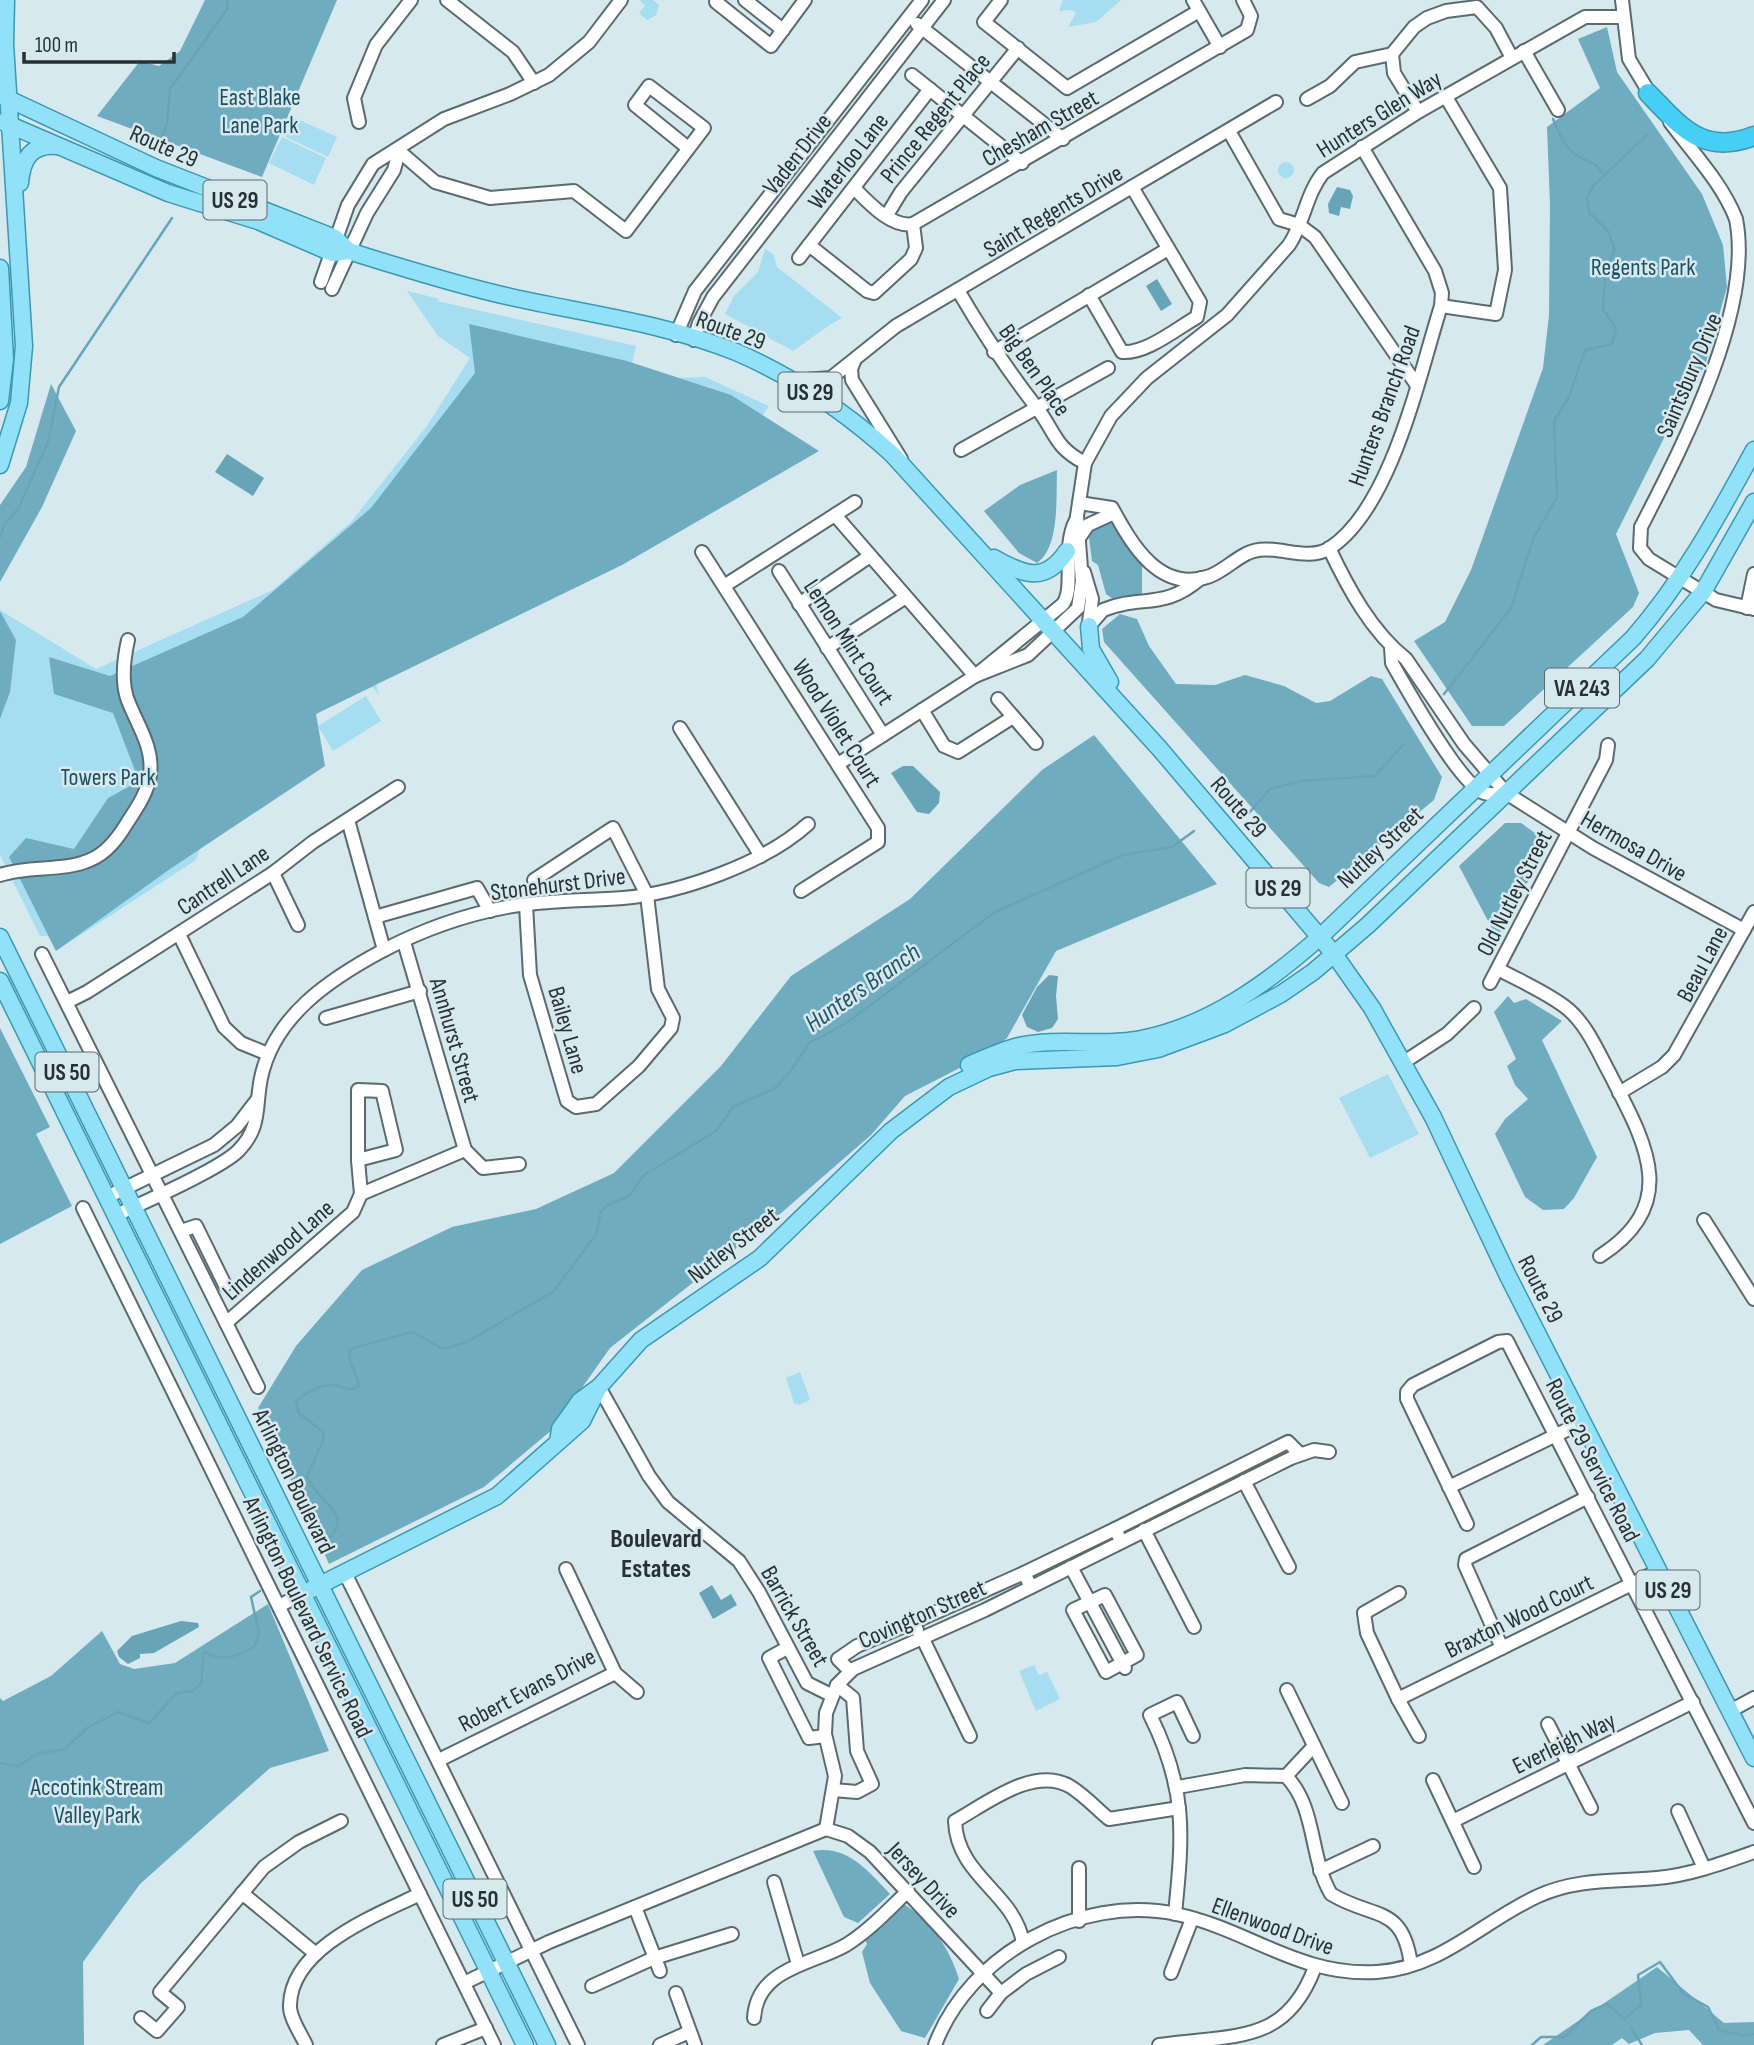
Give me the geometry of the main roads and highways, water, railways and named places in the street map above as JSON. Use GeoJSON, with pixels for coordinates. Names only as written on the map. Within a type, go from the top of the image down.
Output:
{"type":"FeatureCollection","features":[{"type":"Feature","properties":{"kind":"highway"},"geometry":{"type":"LineString","coordinates":[[1648,93],[1676,122],[1702,140],[1728,143],[1754,136]]}},
{"type":"Feature","properties":{"kind":"main road"},"geometry":{"type":"LineString","coordinates":[[0,465],[14,424],[24,365],[18,238],[4,97],[6,0]]}},
{"type":"Feature","properties":{"kind":"main road","name":"Route 29"},"geometry":{"type":"LineString","coordinates":[[4,97],[156,168],[333,245]]}},
{"type":"Feature","properties":{"kind":"main road","name":"Route 29"},"geometry":{"type":"LineString","coordinates":[[6,123],[168,193],[349,251],[501,295],[676,335],[736,352],[793,381],[871,434],[909,471],[1133,719],[1335,954],[1385,1028],[1754,1758]]}},
{"type":"Feature","properties":{"kind":"main road"},"geometry":{"type":"LineString","coordinates":[[18,238],[22,166],[31,152],[40,146],[59,146]]}},
{"type":"Feature","properties":{"kind":"main road"},"geometry":{"type":"LineString","coordinates":[[0,268],[5,325],[0,398]]}},
{"type":"Feature","properties":{"kind":"main road","name":"Nutley Street"},"geometry":{"type":"LineString","coordinates":[[891,1131],[916,1099],[968,1066],[1021,1046],[1123,1042],[1172,1031],[1252,990],[1320,937],[1633,638],[1680,579],[1754,450]]}},
{"type":"Feature","properties":{"kind":"main road","name":"Nutley Street"},"geometry":{"type":"LineString","coordinates":[[300,1595],[497,1496],[582,1421],[599,1387],[641,1340],[760,1258],[891,1131],[949,1087],[989,1068],[1031,1059],[1117,1057],[1158,1049],[1219,1027],[1281,994],[1335,954],[1647,659],[1703,592],[1754,502]]}},
{"type":"Feature","properties":{"kind":"main road"},"geometry":{"type":"LineString","coordinates":[[982,551],[1009,567],[1035,574],[1052,569],[1066,551]]}},
{"type":"Feature","properties":{"kind":"main road"},"geometry":{"type":"LineString","coordinates":[[1089,626],[1091,649],[1133,719]]}},
{"type":"Feature","properties":{"kind":"main road","name":"Arlington Boulevard"},"geometry":{"type":"LineString","coordinates":[[0,937],[547,2045]]}},
{"type":"Feature","properties":{"kind":"main road","name":"Arlington Boulevard"},"geometry":{"type":"LineString","coordinates":[[0,981],[300,1595],[525,2045]]}},
{"type":"Feature","properties":{"kind":"waterway"},"geometry":{"type":"LineString","coordinates":[[162,136],[167,124],[170,89],[228,8],[227,0]]}},
{"type":"Feature","properties":{"kind":"waterway"},"geometry":{"type":"LineString","coordinates":[[1553,119],[1569,149],[1597,166],[1604,175]]}},
{"type":"Feature","properties":{"kind":"waterway","name":"Hunters Branch"},"geometry":{"type":"LineString","coordinates":[[1444,694],[1511,608],[1533,539],[1557,497],[1554,421],[1569,397],[1585,350],[1612,344],[1616,328],[1603,309],[1606,267],[1615,250],[1608,231],[1589,212],[1587,198],[1593,186],[1647,135]]}},
{"type":"Feature","properties":{"kind":"waterway"},"geometry":{"type":"LineString","coordinates":[[0,537],[5,524],[18,509],[48,442],[59,387],[172,218]]}},
{"type":"Feature","properties":{"kind":"waterway","name":"Hunters Branch"},"geometry":{"type":"LineString","coordinates":[[1249,813],[1270,789],[1301,781],[1375,776],[1403,745]]}},
{"type":"Feature","properties":{"kind":"waterway","name":"Hunters Branch"},"geometry":{"type":"LineString","coordinates":[[317,1550],[337,1528],[337,1519],[334,1511],[307,1476],[324,1439],[323,1432],[299,1413],[296,1401],[323,1386],[350,1389],[360,1386],[349,1359],[350,1349],[412,1332],[443,1349],[467,1342],[554,1291],[596,1234],[601,1212],[606,1206],[629,1196],[644,1175],[716,1131],[733,1107],[774,1089],[790,1072],[809,1043],[845,1024],[995,912],[1123,855],[1172,847],[1194,831]]}},
{"type":"Feature","properties":{"kind":"waterway","name":"Hunters Branch"},"geometry":{"type":"LineString","coordinates":[[0,1763],[18,1766],[37,1754],[65,1749],[87,1728],[118,1712],[149,1723],[177,1693],[192,1691],[201,1684],[204,1652],[218,1657],[230,1657],[255,1646],[259,1633],[251,1597],[260,1591]]}},
{"type":"Feature","properties":{"kind":"waterway"},"geometry":{"type":"LineString","coordinates":[[1532,2045],[1541,2037],[1564,2037],[1591,2011],[1607,2004],[1625,2019],[1641,2005],[1638,1975],[1660,1962],[1683,1993],[1708,2007],[1719,2030],[1744,2036],[1754,2034]]}},
{"type":"Feature","properties":{"kind":"waterway"},"geometry":{"type":"LineString","coordinates":[[1631,2028],[1642,2045]]}},
{"type":"Feature","properties":{"kind":"district","name":"Boulevard Estates"},"geometry":{"type":"Point","coordinates":[656,1553]}},
{"type":"Feature","properties":{"kind":"park label","name":"East Blake Lane Park"},"geometry":{"type":"Point","coordinates":[260,111]}},
{"type":"Feature","properties":{"kind":"park label","name":"Regents Park"},"geometry":{"type":"Point","coordinates":[1643,267]}},
{"type":"Feature","properties":{"kind":"park label","name":"Towers Park"},"geometry":{"type":"Point","coordinates":[108,777]}},
{"type":"Feature","properties":{"kind":"park label","name":"Accotink Stream Valley Park"},"geometry":{"type":"Point","coordinates":[97,1801]}}]}
